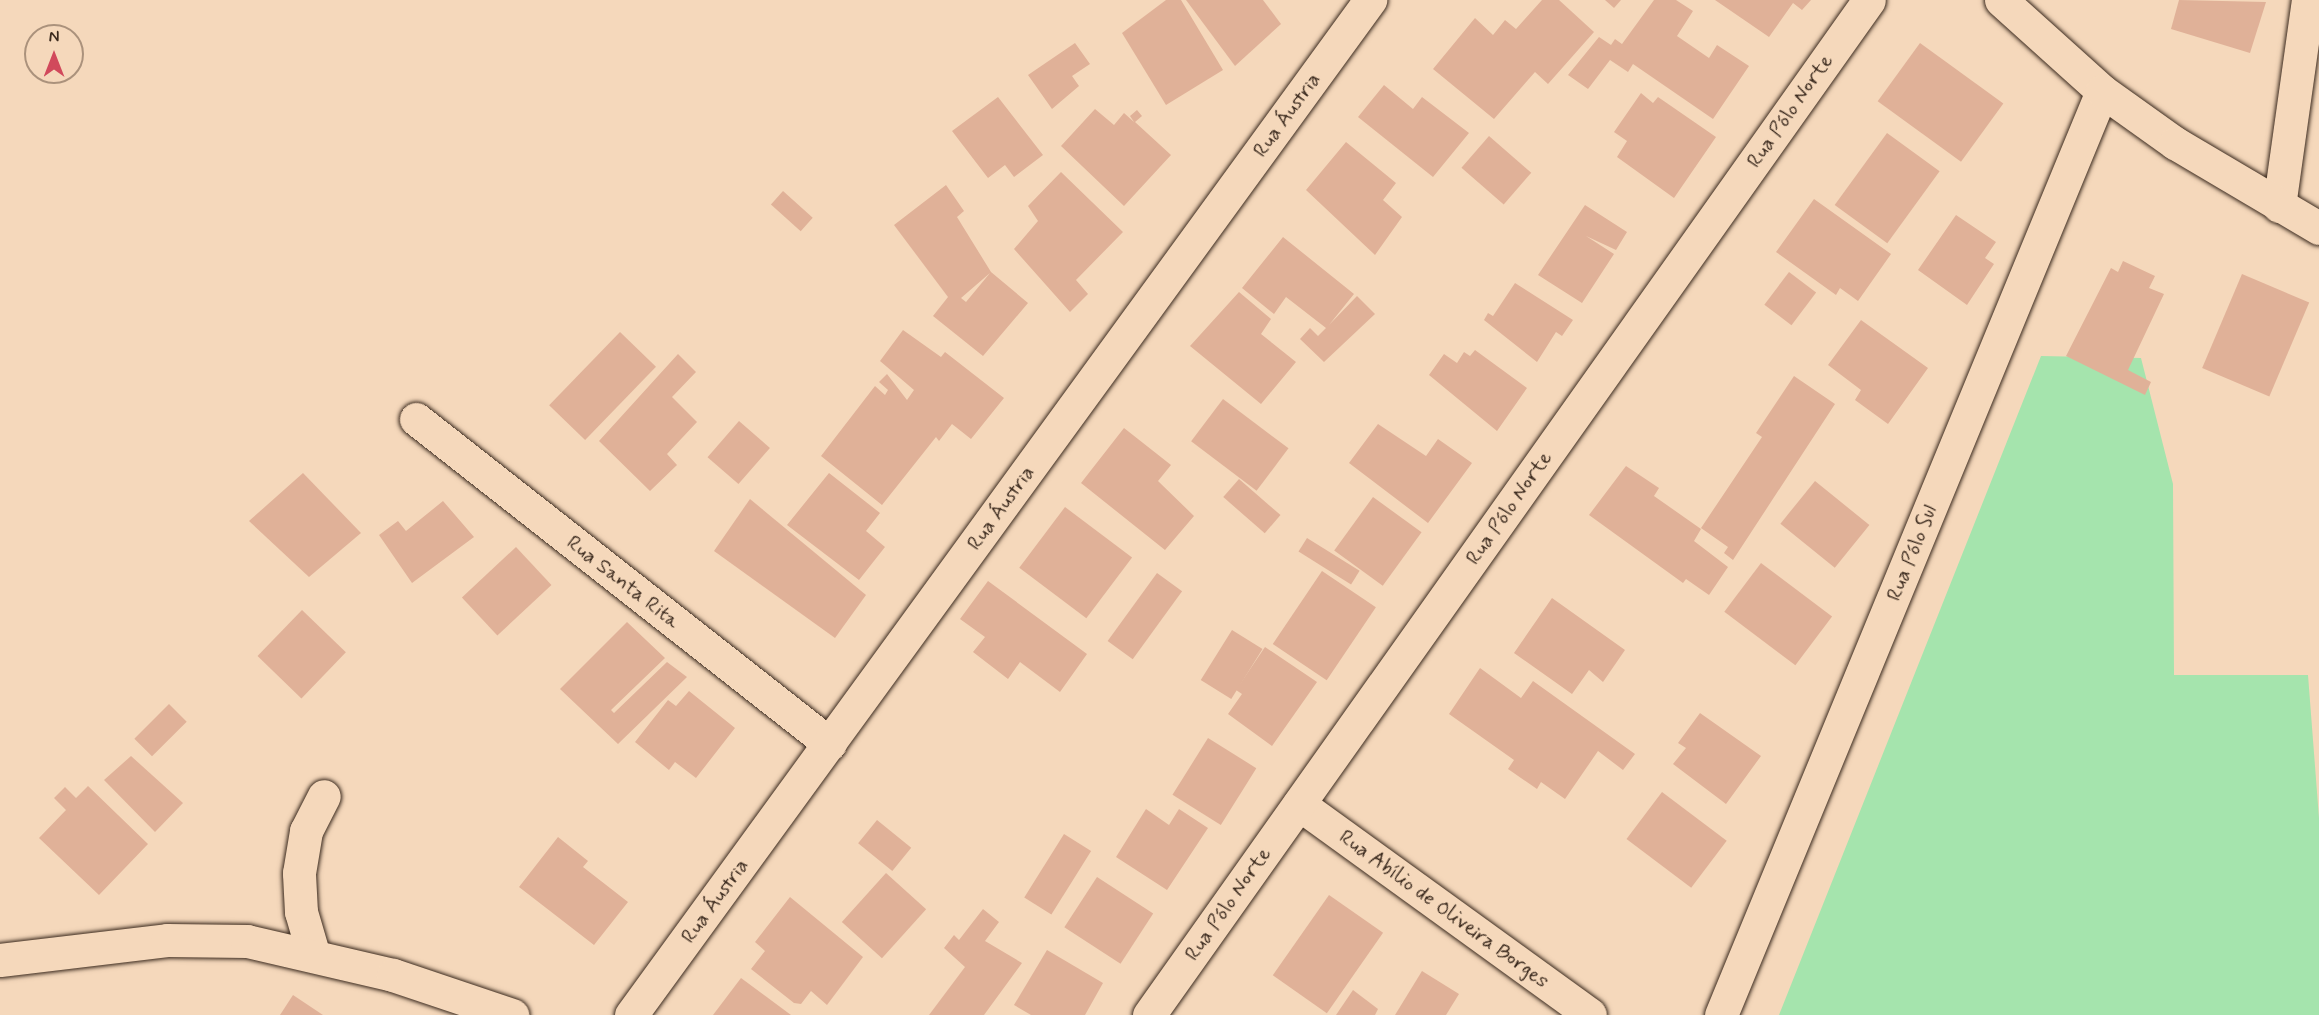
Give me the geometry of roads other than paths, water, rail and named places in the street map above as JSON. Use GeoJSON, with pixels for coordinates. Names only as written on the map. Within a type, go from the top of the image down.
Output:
{"type":"FeatureCollection","features":[{"type":"Feature","properties":{"kind":"street","name":"Rua Áustria"},"geometry":{"type":"LineString","coordinates":[[631,1015],[1370,0]]}},
{"type":"Feature","properties":{"kind":"street","name":"Rua Pólo Norte"},"geometry":{"type":"LineString","coordinates":[[1149,1015],[1869,0]]}},
{"type":"Feature","properties":{"kind":"street"},"geometry":{"type":"LineString","coordinates":[[2001,0],[2102,91],[2279,206],[2319,228]]}},
{"type":"Feature","properties":{"kind":"street"},"geometry":{"type":"LineString","coordinates":[[2279,206],[2308,0]]}},
{"type":"Feature","properties":{"kind":"street","name":"Rua Pólo Sul"},"geometry":{"type":"LineString","coordinates":[[1721,1015],[2102,91]]}},
{"type":"Feature","properties":{"kind":"street","name":"Rua Santa Rita"},"geometry":{"type":"LineString","coordinates":[[416,419],[830,744]]}},
{"type":"Feature","properties":{"kind":"street"},"geometry":{"type":"LineString","coordinates":[[313,953],[301,912],[298,873],[306,831],[324,796]]}},
{"type":"Feature","properties":{"kind":"street","name":"Rua Abílio de Oliveira Borges"},"geometry":{"type":"LineString","coordinates":[[1299,804],[1590,1015]]}},
{"type":"Feature","properties":{"kind":"street"},"geometry":{"type":"LineString","coordinates":[[0,960],[167,940],[247,941],[313,953],[512,1015]]}}]}
